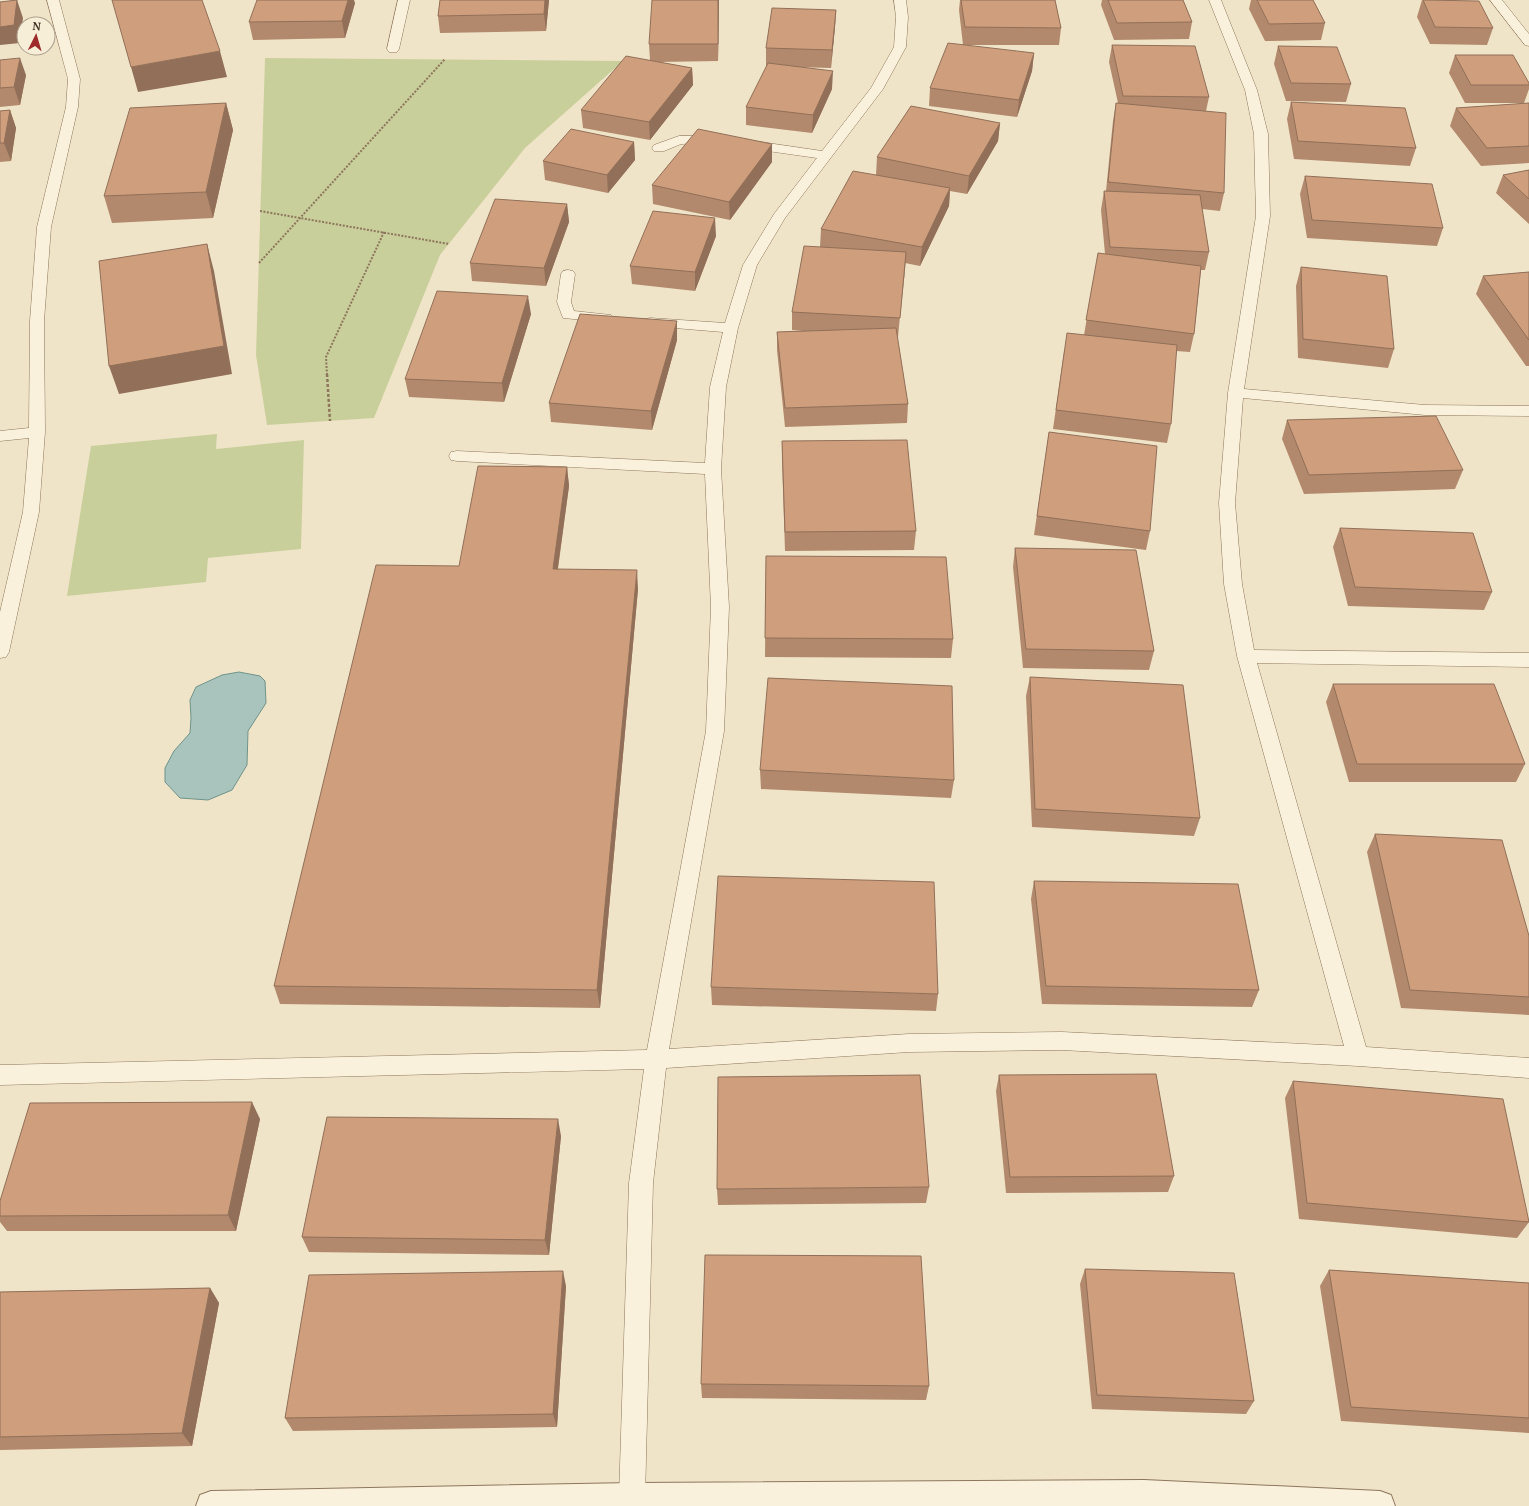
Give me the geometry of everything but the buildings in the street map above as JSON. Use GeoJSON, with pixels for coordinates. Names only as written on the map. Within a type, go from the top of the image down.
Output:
{"type":"FeatureCollection","features":[{"type":"Feature","properties":{"kind":"street"},"geometry":{"type":"LineString","coordinates":[[211,1506],[632,1498],[1144,1495],[1380,1506]]}},
{"type":"Feature","properties":{"kind":"lane"},"geometry":{"type":"LineString","coordinates":[[0,652],[31,512],[37,432],[37,321],[44,227],[72,107],[74,79],[53,0]]}},
{"type":"Feature","properties":{"kind":"lane"},"geometry":{"type":"LineString","coordinates":[[393,49],[404,0]]}},
{"type":"Feature","properties":{"kind":"lane"},"geometry":{"type":"LineString","coordinates":[[632,1498],[641,1183],[656,1060],[715,731],[720,607],[713,469],[718,387],[730,328],[750,265],[778,217],[827,156],[877,89],[900,47],[902,17],[900,0]]}},
{"type":"Feature","properties":{"kind":"lane"},"geometry":{"type":"LineString","coordinates":[[1216,0],[1251,90],[1261,134],[1263,216],[1236,393],[1227,503],[1233,584],[1246,656],[1358,1056]]}},
{"type":"Feature","properties":{"kind":"lane"},"geometry":{"type":"LineString","coordinates":[[1496,0],[1529,42]]}},
{"type":"Feature","properties":{"kind":"lane"},"geometry":{"type":"LineString","coordinates":[[659,148],[680,140],[716,139],[827,156]]}},
{"type":"Feature","properties":{"kind":"lane"},"geometry":{"type":"LineString","coordinates":[[568,274],[564,302],[568,315],[622,319]]}},
{"type":"Feature","properties":{"kind":"lane"},"geometry":{"type":"LineString","coordinates":[[638,320],[730,328]]}},
{"type":"Feature","properties":{"kind":"lane"},"geometry":{"type":"LineString","coordinates":[[1236,393],[1425,410],[1529,411]]}},
{"type":"Feature","properties":{"kind":"lane"},"geometry":{"type":"LineString","coordinates":[[0,436],[37,432]]}},
{"type":"Feature","properties":{"kind":"lane"},"geometry":{"type":"LineString","coordinates":[[457,456],[713,469]]}},
{"type":"Feature","properties":{"kind":"lane"},"geometry":{"type":"LineString","coordinates":[[1246,656],[1529,660]]}},
{"type":"Feature","properties":{"kind":"lane"},"geometry":{"type":"LineString","coordinates":[[0,1076],[656,1060],[909,1043],[1062,1042],[1358,1056],[1529,1068]]}},
{"type":"Feature","properties":{"kind":"path"},"geometry":{"type":"LineString","coordinates":[[258,263],[445,59]]}},
{"type":"Feature","properties":{"kind":"path"},"geometry":{"type":"LineString","coordinates":[[260,211],[449,244]]}},
{"type":"Feature","properties":{"kind":"path"},"geometry":{"type":"LineString","coordinates":[[330,421],[326,357],[384,232]]}},
{"type":"Feature","properties":{"kind":"green space"},"geometry":{"type":"Polygon","coordinates":[[[265,58],[623,61],[525,148],[440,255],[374,418],[267,425],[256,355],[265,58]]]}},
{"type":"Feature","properties":{"kind":"green space"},"geometry":{"type":"Polygon","coordinates":[[[217,434],[216,449],[304,440],[301,549],[208,558],[206,582],[67,596],[91,446],[217,434]]]}},
{"type":"Feature","properties":{"kind":"water"},"geometry":{"type":"Polygon","coordinates":[[[239,672],[260,676],[265,681],[266,703],[248,731],[247,765],[232,790],[208,800],[180,798],[165,782],[165,768],[174,751],[190,733],[190,700],[196,687],[222,675],[239,672]]]}}]}
